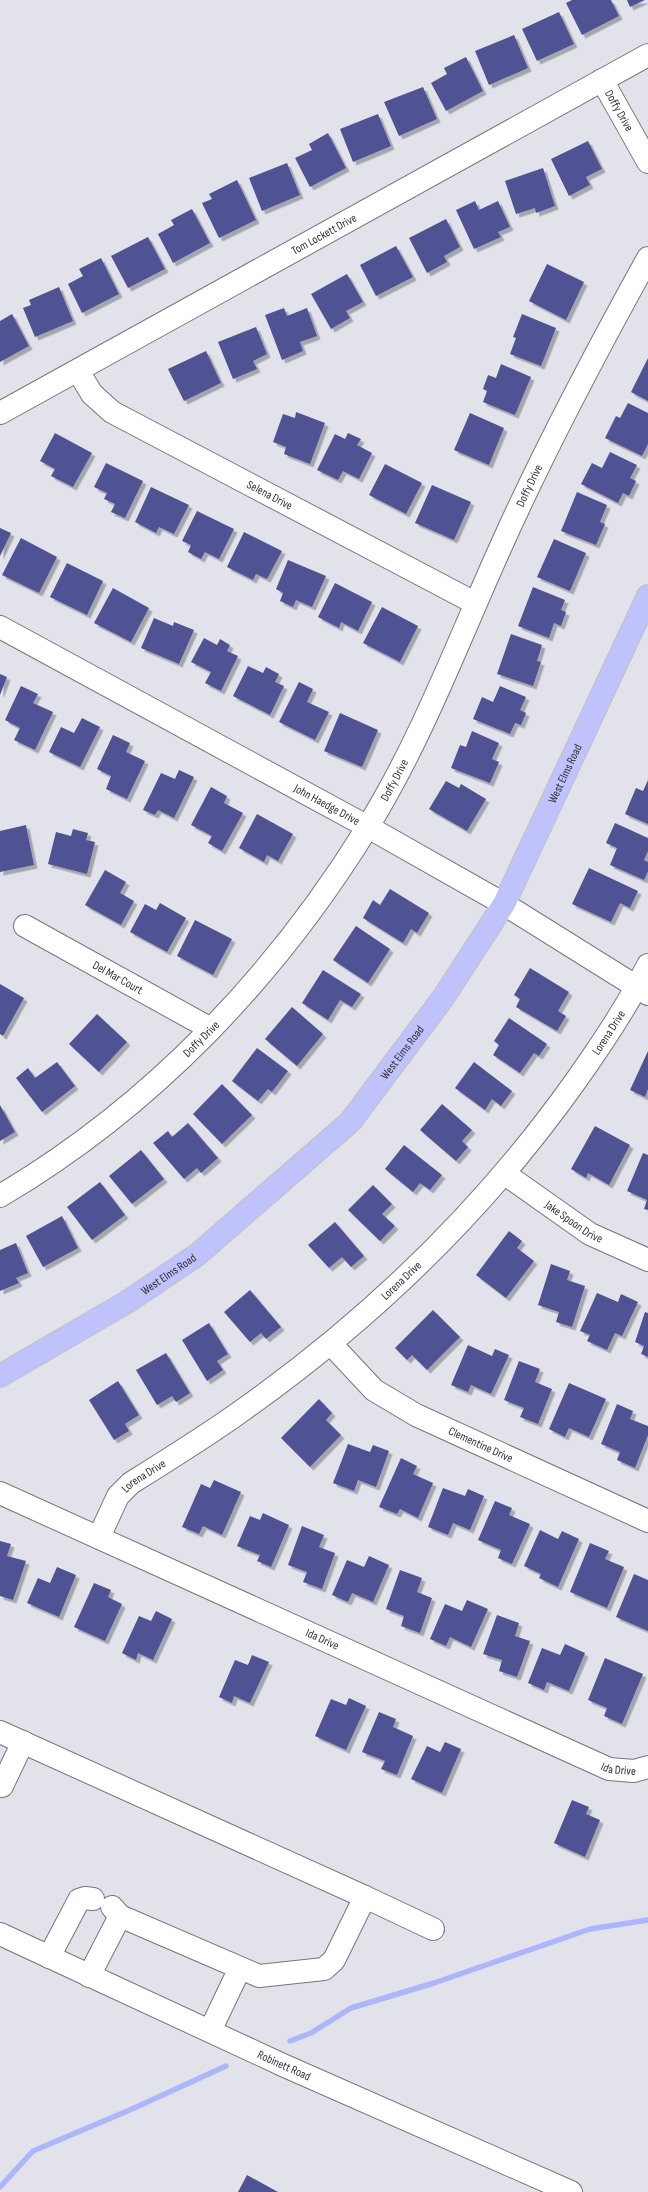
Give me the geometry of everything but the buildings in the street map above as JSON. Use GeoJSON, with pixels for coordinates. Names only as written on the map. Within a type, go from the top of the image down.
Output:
{"type":"FeatureCollection","features":[{"type":"Feature","properties":{"kind":"main road","name":"West Elms Road"},"geometry":{"type":"LineString","coordinates":[[0,1376],[126,1302],[196,1254],[350,1122],[442,998],[504,904],[648,596]]}},
{"type":"Feature","properties":{"kind":"street","name":"Tom Lockett Drive"},"geometry":{"type":"LineString","coordinates":[[0,413],[648,55]]}},
{"type":"Feature","properties":{"kind":"street","name":"Doffy Drive"},"geometry":{"type":"LineString","coordinates":[[602,80],[648,162]]}},
{"type":"Feature","properties":{"kind":"street","name":"Doffy Drive"},"geometry":{"type":"LineString","coordinates":[[0,1196],[30,1178],[104,1126],[168,1072],[211,1028],[293,937],[368,827],[402,765],[431,704],[475,603],[554,435],[648,258]]}},
{"type":"Feature","properties":{"kind":"street","name":"Selena Drive"},"geometry":{"type":"LineString","coordinates":[[78,371],[92,394],[118,415],[475,603]]}},
{"type":"Feature","properties":{"kind":"street","name":"John Haedge Drive"},"geometry":{"type":"LineString","coordinates":[[0,627],[368,827],[504,904],[642,991]]}},
{"type":"Feature","properties":{"kind":"street","name":"Del Mar Court"},"geometry":{"type":"LineString","coordinates":[[26,926],[211,1028]]}},
{"type":"Feature","properties":{"kind":"street","name":"Lorena Drive"},"geometry":{"type":"LineString","coordinates":[[99,1537],[118,1496],[131,1484],[240,1413],[331,1344],[410,1272],[505,1174],[553,1114],[642,991],[648,964]]}},
{"type":"Feature","properties":{"kind":"street","name":"Jake Spoon Drive"},"geometry":{"type":"LineString","coordinates":[[505,1174],[590,1234],[648,1260]]}},
{"type":"Feature","properties":{"kind":"street","name":"Clementine Drive"},"geometry":{"type":"LineString","coordinates":[[331,1344],[356,1373],[374,1390],[405,1409],[648,1521]]}},
{"type":"Feature","properties":{"kind":"street","name":"Ida Drive"},"geometry":{"type":"LineString","coordinates":[[0,1493],[610,1769],[634,1771],[648,1767]]}},
{"type":"Feature","properties":{"kind":"street"},"geometry":{"type":"LineString","coordinates":[[0,1732],[365,1897],[432,1929]]}},
{"type":"Feature","properties":{"kind":"street"},"geometry":{"type":"LineString","coordinates":[[2,1786],[23,1742]]}},
{"type":"Feature","properties":{"kind":"street"},"geometry":{"type":"LineString","coordinates":[[49,1957],[80,1900],[85,1898],[259,1976],[324,1969],[334,1960],[365,1897]]}},
{"type":"Feature","properties":{"kind":"street"},"geometry":{"type":"LineString","coordinates":[[89,1976],[108,1907]]}},
{"type":"Feature","properties":{"kind":"street","name":"Robinett Road"},"geometry":{"type":"LineString","coordinates":[[0,1934],[210,2031],[571,2192]]}},
{"type":"Feature","properties":{"kind":"street"},"geometry":{"type":"LineString","coordinates":[[210,2031],[240,1968]]}},
{"type":"Feature","properties":{"kind":"waterway"},"geometry":{"type":"LineString","coordinates":[[290,2041],[311,2033],[351,2008],[434,1983],[590,1929],[648,1920]]}},
{"type":"Feature","properties":{"kind":"waterway"},"geometry":{"type":"LineString","coordinates":[[0,2187],[33,2151],[132,2109],[226,2066]]}}]}
